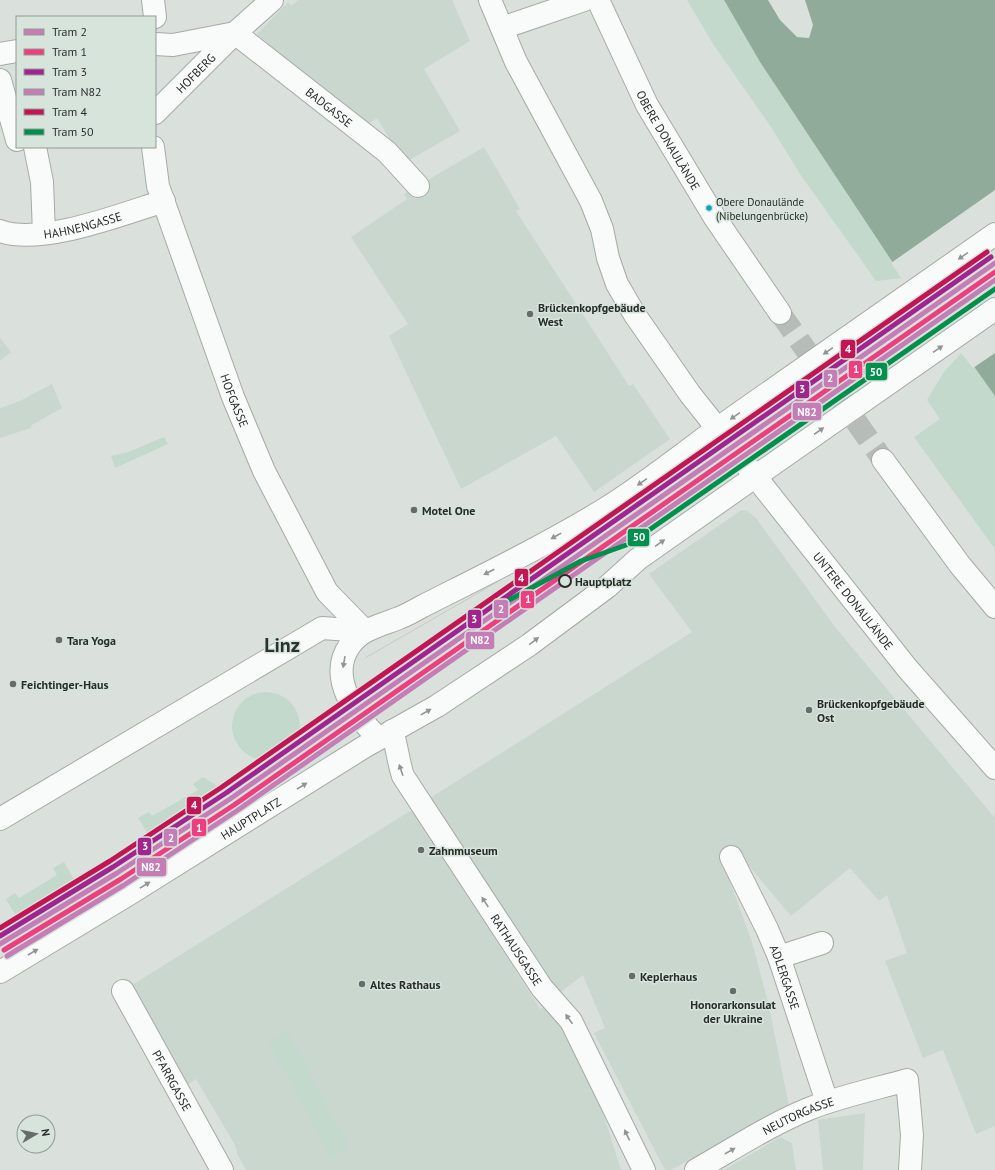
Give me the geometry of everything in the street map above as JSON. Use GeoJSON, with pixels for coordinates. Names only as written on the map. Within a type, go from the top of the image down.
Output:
{"type":"FeatureCollection","features":[{"type":"Feature","properties":{"kind":"street"},"geometry":{"type":"LineString","coordinates":[[153,0],[155,16]]}},
{"type":"Feature","properties":{"kind":"street","name":"HOFBERG"},"geometry":{"type":"LineString","coordinates":[[156,112],[235,33],[272,0]]}},
{"type":"Feature","properties":{"kind":"street","name":"UNTERE DONAULÄNDE"},"geometry":{"type":"LineString","coordinates":[[490,0],[528,87],[591,201],[602,228],[608,258],[617,284],[635,315],[682,382],[907,668],[995,768]]}},
{"type":"Feature","properties":{"kind":"street"},"geometry":{"type":"LineString","coordinates":[[500,0],[502,28],[584,0]]}},
{"type":"Feature","properties":{"kind":"street","name":"OBERE DONAULÄNDE"},"geometry":{"type":"LineString","coordinates":[[598,0],[647,105],[715,218],[780,313]]}},
{"type":"Feature","properties":{"kind":"street","name":"HOFBERG"},"geometry":{"type":"LineString","coordinates":[[156,44],[173,45],[235,33]]}},
{"type":"Feature","properties":{"kind":"street","name":"BADGASSE"},"geometry":{"type":"LineString","coordinates":[[235,33],[387,152],[418,186]]}},
{"type":"Feature","properties":{"kind":"street"},"geometry":{"type":"LineString","coordinates":[[0,54],[16,51]]}},
{"type":"Feature","properties":{"kind":"street"},"geometry":{"type":"LineString","coordinates":[[0,80],[16,136]]}},
{"type":"Feature","properties":{"kind":"street"},"geometry":{"type":"LineString","coordinates":[[35,148],[42,182],[44,233]]}},
{"type":"Feature","properties":{"kind":"street","name":"HOFGASSE"},"geometry":{"type":"LineString","coordinates":[[153,148],[158,186],[233,397],[264,471],[327,592],[365,631]]}},
{"type":"Feature","properties":{"kind":"street","name":"HAHNENGASSE"},"geometry":{"type":"LineString","coordinates":[[0,232],[13,236],[78,228],[164,201]]}},
{"type":"Feature","properties":{"kind":"street"},"geometry":{"type":"LineString","coordinates":[[385,735],[363,723],[347,696],[342,676],[344,659],[350,645],[365,631],[401,618],[605,509],[995,234]]}},
{"type":"Feature","properties":{"kind":"street","name":"HAUPTPLATZ"},"geometry":{"type":"LineString","coordinates":[[0,972],[129,894],[385,735],[437,706],[529,644],[607,587],[638,559],[995,309]]}},
{"type":"Feature","properties":{"kind":"street"},"geometry":{"type":"LineString","coordinates":[[883,460],[960,565],[995,607]]}},
{"type":"Feature","properties":{"kind":"street"},"geometry":{"type":"LineString","coordinates":[[0,819],[322,628],[365,631]]}},
{"type":"Feature","properties":{"kind":"street","name":"RATHAUSGASSE"},"geometry":{"type":"LineString","coordinates":[[385,735],[398,748],[398,760],[403,776],[542,988],[571,1020],[644,1170]]}},
{"type":"Feature","properties":{"kind":"street","name":"ADLERGASSE"},"geometry":{"type":"LineString","coordinates":[[730,857],[767,929],[779,957],[827,1102]]}},
{"type":"Feature","properties":{"kind":"street"},"geometry":{"type":"LineString","coordinates":[[779,957],[822,943]]}},
{"type":"Feature","properties":{"kind":"street","name":"PFARRGASSE"},"geometry":{"type":"LineString","coordinates":[[122,991],[222,1170]]}},
{"type":"Feature","properties":{"kind":"street","name":"NEUTORGASSE"},"geometry":{"type":"LineString","coordinates":[[696,1170],[800,1113],[827,1102],[907,1080],[912,1135],[910,1170]]}},
{"type":"Feature","properties":{"kind":"shaded area"},"geometry":{"type":"Polygon","coordinates":[[[298,0],[452,0],[470,41],[424,69],[460,131],[404,163],[377,118],[365,126],[257,34],[288,2],[291,6],[298,0]]]}},
{"type":"Feature","properties":{"kind":"shaded area"},"geometry":{"type":"Polygon","coordinates":[[[687,0],[724,0],[760,62],[903,278],[876,281],[800,174],[771,127],[713,44],[687,0]]]}},
{"type":"Feature","properties":{"kind":"shaded area"},"geometry":{"type":"Polygon","coordinates":[[[724,0],[995,0],[995,396],[963,351],[903,278],[760,62],[724,0]]]}},
{"type":"Feature","properties":{"kind":"shaded area","name":"Brückenkopfgebäude West"},"geometry":{"type":"Polygon","coordinates":[[[484,147],[520,209],[516,211],[629,386],[633,384],[670,439],[594,492],[556,436],[461,489],[389,336],[408,324],[351,237],[407,199],[404,194],[484,147]]]}},
{"type":"Feature","properties":{"kind":"shaded area"},"geometry":{"type":"Polygon","coordinates":[[[0,338],[11,352],[0,361],[0,338]]]}},
{"type":"Feature","properties":{"kind":"shaded area"},"geometry":{"type":"Polygon","coordinates":[[[963,351],[995,396],[995,549],[914,437],[940,419],[927,400],[944,372],[963,351]]]}},
{"type":"Feature","properties":{"kind":"shaded area"},"geometry":{"type":"Polygon","coordinates":[[[52,384],[62,408],[32,425],[31,428],[0,438],[0,408],[20,401],[52,384]]]}},
{"type":"Feature","properties":{"kind":"shaded area"},"geometry":{"type":"Polygon","coordinates":[[[164,437],[168,444],[115,468],[111,456],[128,452],[164,437]]]}},
{"type":"Feature","properties":{"kind":"shaded area"},"geometry":{"type":"Polygon","coordinates":[[[746,510],[756,518],[835,627],[995,818],[995,1126],[976,1134],[943,1050],[923,1058],[885,961],[907,953],[887,895],[879,901],[850,868],[791,916],[749,866],[730,857],[722,860],[752,942],[768,1002],[789,1106],[671,1170],[665,1170],[594,1033],[605,1028],[583,975],[558,994],[427,800],[692,632],[649,574],[740,511],[746,510]]]}},
{"type":"Feature","properties":{"kind":"shaded area"},"geometry":{"type":"Polygon","coordinates":[[[259,692],[273,692],[285,698],[294,707],[300,719],[298,739],[290,750],[279,758],[273,760],[259,760],[253,758],[242,750],[234,739],[232,733],[232,719],[234,713],[242,702],[253,694],[259,692]]]}},
{"type":"Feature","properties":{"kind":"shaded area"},"geometry":{"type":"Polygon","coordinates":[[[203,777],[227,792],[153,841],[138,818],[149,812],[152,816],[198,790],[193,784],[203,777]]]}},
{"type":"Feature","properties":{"kind":"shaded area"},"geometry":{"type":"Polygon","coordinates":[[[413,809],[540,1009],[550,1004],[579,1057],[604,1116],[621,1170],[246,1170],[237,1154],[235,1145],[196,1079],[183,1088],[129,987],[413,809]]]}},
{"type":"Feature","properties":{"kind":"shaded area"},"geometry":{"type":"Polygon","coordinates":[[[64,862],[79,888],[20,923],[6,899],[15,893],[19,898],[57,875],[53,868],[64,862]]]}},
{"type":"Feature","properties":{"kind":"shaded area"},"geometry":{"type":"Polygon","coordinates":[[[287,1032],[350,1148],[331,1158],[269,1042],[287,1032]]]}},
{"type":"Feature","properties":{"kind":"shaded area"},"geometry":{"type":"Polygon","coordinates":[[[865,1113],[863,1170],[823,1170],[818,1120],[865,1113]]]}},
{"type":"Feature","properties":{"kind":"shaded area"},"geometry":{"type":"Polygon","coordinates":[[[780,1137],[792,1143],[796,1170],[724,1170],[780,1137]]]}},
{"type":"Feature","properties":{"kind":"pier"},"geometry":{"type":"Polygon","coordinates":[[[768,0],[805,0],[813,25],[809,38],[797,37],[780,20],[768,0]]]}},
{"type":"Feature","properties":{"kind":"pier"},"geometry":{"type":"Polygon","coordinates":[[[995,190],[995,353],[973,368],[891,263],[995,190]]]}},
{"type":"Feature","properties":{"kind":"tunnel"},"geometry":{"type":"LineString","coordinates":[[780,313],[883,460]]}},
{"type":"Feature","properties":{"kind":"tram line","name":"4"},"geometry":{"type":"LineString","coordinates":[[0,928],[110,861],[222,787],[987,252]]}},
{"type":"Feature","properties":{"kind":"tram line","name":"3"},"geometry":{"type":"LineString","coordinates":[[0,936],[113,867],[226,793],[991,257]]}},
{"type":"Feature","properties":{"kind":"tram line","name":"2"},"geometry":{"type":"LineString","coordinates":[[0,944],[117,873],[230,799],[995,263]]}},
{"type":"Feature","properties":{"kind":"tram line","name":"1"},"geometry":{"type":"LineString","coordinates":[[4,950],[121,879],[234,805],[995,272]]}},
{"type":"Feature","properties":{"kind":"tram line","name":"N82"},"geometry":{"type":"LineString","coordinates":[[7,956],[124,885],[238,810],[995,280]]}},
{"type":"Feature","properties":{"kind":"tram line","name":"50"},"geometry":{"type":"LineString","coordinates":[[509,600],[581,561],[629,544],[995,289]]}},
{"type":"Feature","properties":{"kind":"tram line"},"geometry":{"type":"LineString","coordinates":[[365,658],[499,581]]}},
{"type":"Feature","properties":{"kind":"place","name":"Obere Donaulände (Nibelungenbrücke)"},"geometry":{"type":"Point","coordinates":[709,208]}},
{"type":"Feature","properties":{"kind":"place","name":"Brückenkopfgebäude West"},"geometry":{"type":"Point","coordinates":[530,314]}},
{"type":"Feature","properties":{"kind":"place","name":"Motel One"},"geometry":{"type":"Point","coordinates":[414,510]}},
{"type":"Feature","properties":{"kind":"place","name":"Hauptplatz"},"geometry":{"type":"Point","coordinates":[565,581]}},
{"type":"Feature","properties":{"kind":"place","name":"Tara Yoga"},"geometry":{"type":"Point","coordinates":[59,640]}},
{"type":"Feature","properties":{"kind":"place","name":"Feichtinger-Haus"},"geometry":{"type":"Point","coordinates":[13,684]}},
{"type":"Feature","properties":{"kind":"place","name":"Brückenkopfgebäude Ost"},"geometry":{"type":"Point","coordinates":[809,710]}},
{"type":"Feature","properties":{"kind":"place","name":"Zahnmuseum"},"geometry":{"type":"Point","coordinates":[421,850]}},
{"type":"Feature","properties":{"kind":"place","name":"Keplerhaus"},"geometry":{"type":"Point","coordinates":[632,976]}},
{"type":"Feature","properties":{"kind":"place","name":"Altes Rathaus"},"geometry":{"type":"Point","coordinates":[362,984]}},
{"type":"Feature","properties":{"kind":"place","name":"Honorarkonsulat der Ukraine"},"geometry":{"type":"Point","coordinates":[733,991]}},
{"type":"Feature","properties":{"kind":"district","name":"Linz"},"geometry":{"type":"Point","coordinates":[282,645]}}]}
